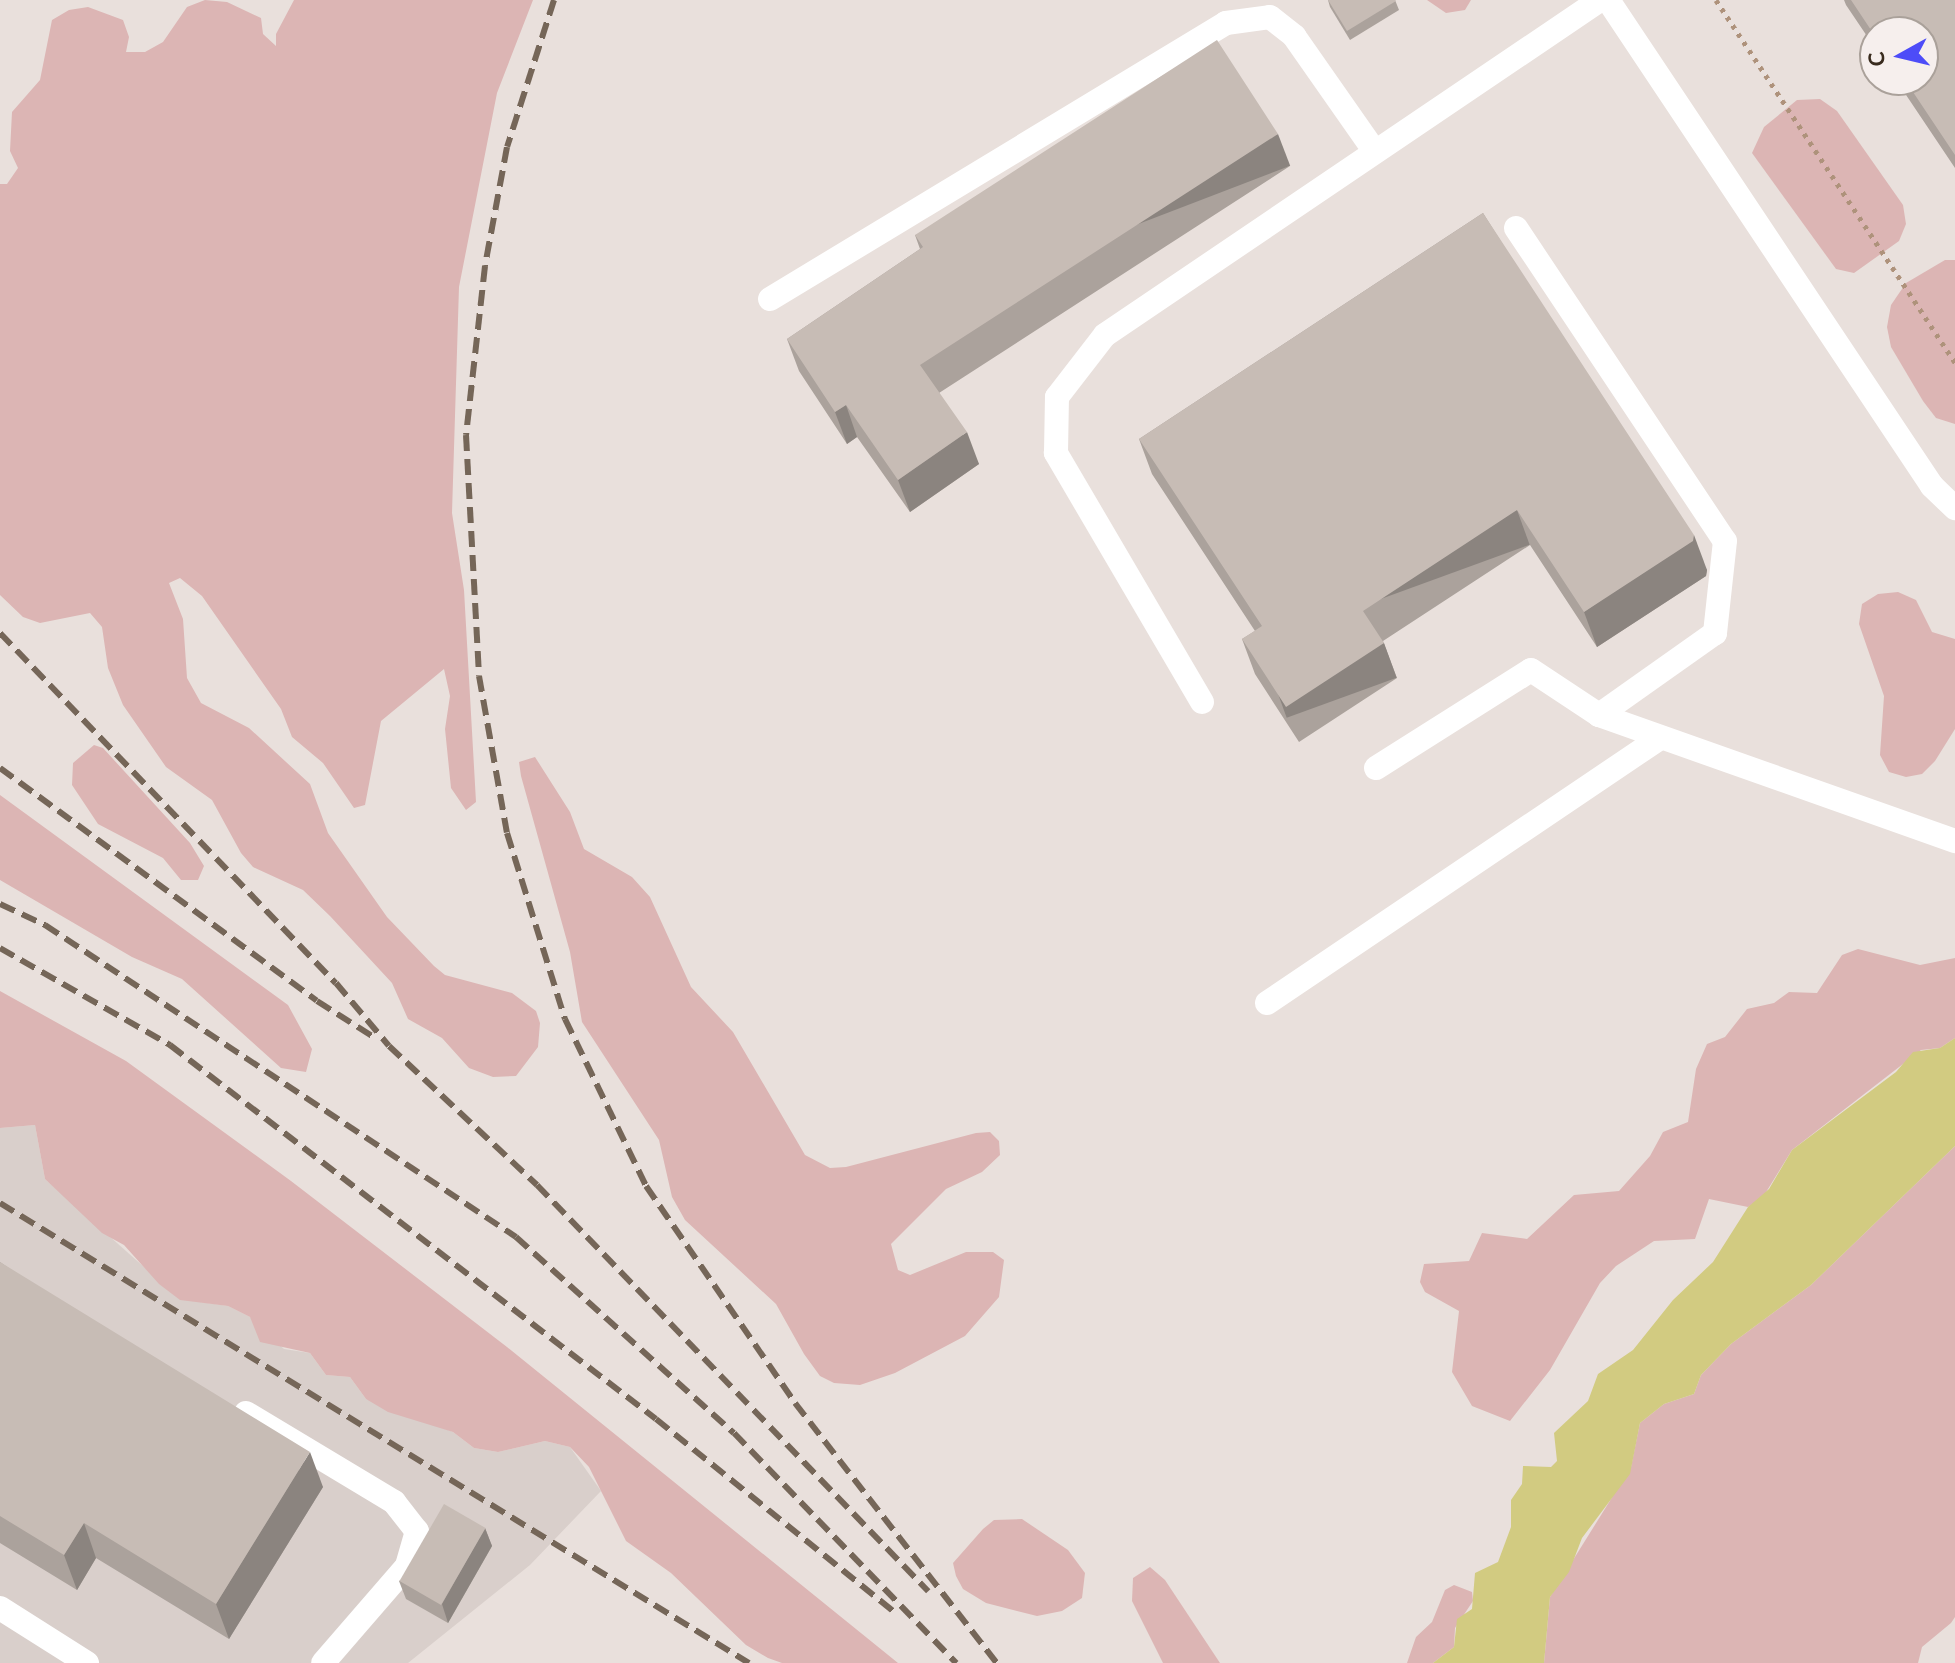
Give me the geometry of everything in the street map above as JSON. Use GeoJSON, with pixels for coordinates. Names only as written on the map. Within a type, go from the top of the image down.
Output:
{"type":"FeatureCollection","features":[{"type":"Feature","properties":{"kind":"street"},"geometry":{"type":"LineString","coordinates":[[1202,702],[1056,453],[1057,397],[1105,335],[1373,149],[1600,0]]}},
{"type":"Feature","properties":{"kind":"street"},"geometry":{"type":"LineString","coordinates":[[1608,0],[1932,486],[1955,508]]}},
{"type":"Feature","properties":{"kind":"street"},"geometry":{"type":"LineString","coordinates":[[770,299],[1226,23],[1263,9],[1294,36],[1373,149]]}},
{"type":"Feature","properties":{"kind":"street"},"geometry":{"type":"LineString","coordinates":[[1516,228],[1725,541],[1715,633],[1599,715]]}},
{"type":"Feature","properties":{"kind":"street"},"geometry":{"type":"LineString","coordinates":[[1376,768],[1531,670],[1599,715],[1955,841]]}},
{"type":"Feature","properties":{"kind":"street"},"geometry":{"type":"LineString","coordinates":[[1267,1003],[1660,738]]}},
{"type":"Feature","properties":{"kind":"street"},"geometry":{"type":"LineString","coordinates":[[217,1396],[394,1502],[417,1531],[407,1566],[323,1663]]}},
{"type":"Feature","properties":{"kind":"street"},"geometry":{"type":"LineString","coordinates":[[0,1608],[87,1663]]}},
{"type":"Feature","properties":{"kind":"path"},"geometry":{"type":"LineString","coordinates":[[1716,0],[1955,363]]}},
{"type":"Feature","properties":{"kind":"shaded area"},"geometry":{"type":"Polygon","coordinates":[[[205,0],[227,2],[261,18],[263,34],[276,46],[276,34],[294,0],[533,0],[497,93],[459,287],[452,513],[464,590],[476,802],[466,810],[451,788],[445,729],[450,696],[444,669],[381,721],[365,805],[354,808],[323,763],[292,737],[281,709],[202,596],[180,578],[169,583],[183,619],[187,678],[201,703],[249,728],[310,784],[328,833],[387,917],[434,966],[445,975],[512,993],[536,1011],[540,1023],[538,1047],[516,1076],[493,1077],[469,1068],[442,1038],[408,1019],[392,983],[303,890],[253,867],[241,853],[212,800],[166,767],[123,705],[108,668],[102,627],[90,613],[40,623],[23,617],[0,595],[0,184],[7,184],[18,168],[10,151],[12,112],[40,80],[52,20],[69,10],[88,7],[123,20],[129,37],[126,52],[145,52],[163,42],[187,7],[205,0]]]}},
{"type":"Feature","properties":{"kind":"shaded area"},"geometry":{"type":"Polygon","coordinates":[[[1427,0],[1471,0],[1465,10],[1446,13],[1427,0]]]}},
{"type":"Feature","properties":{"kind":"shaded area"},"geometry":{"type":"Polygon","coordinates":[[[1820,99],[1837,111],[1903,205],[1906,224],[1899,241],[1854,273],[1836,269],[1752,153],[1764,127],[1797,100],[1820,99]]]}},
{"type":"Feature","properties":{"kind":"shaded area"},"geometry":{"type":"Polygon","coordinates":[[[1945,260],[1955,260],[1955,424],[1936,418],[1923,401],[1891,347],[1887,327],[1891,305],[1906,283],[1945,260]]]}},
{"type":"Feature","properties":{"kind":"shaded area"},"geometry":{"type":"Polygon","coordinates":[[[1898,592],[1916,600],[1932,632],[1955,639],[1955,729],[1935,761],[1922,774],[1906,777],[1889,772],[1880,755],[1884,696],[1859,624],[1862,604],[1878,594],[1898,592]]]}},
{"type":"Feature","properties":{"kind":"shaded area"},"geometry":{"type":"Polygon","coordinates":[[[94,745],[103,748],[190,843],[204,866],[198,880],[181,880],[163,858],[98,824],[72,785],[73,763],[94,745]]]}},
{"type":"Feature","properties":{"kind":"shaded area"},"geometry":{"type":"Polygon","coordinates":[[[535,757],[570,812],[584,849],[632,877],[650,897],[691,987],[733,1032],[805,1155],[830,1168],[846,1167],[976,1133],[990,1132],[999,1141],[1000,1155],[982,1172],[946,1189],[891,1244],[898,1270],[910,1275],[966,1252],[993,1252],[1004,1260],[999,1297],[965,1336],[895,1373],[860,1385],[834,1383],[820,1376],[776,1304],[685,1220],[672,1197],[659,1140],[582,1022],[570,952],[521,776],[519,762],[535,757]]]}},
{"type":"Feature","properties":{"kind":"shaded area"},"geometry":{"type":"Polygon","coordinates":[[[0,795],[288,1005],[312,1049],[306,1072],[281,1068],[182,979],[132,957],[0,880],[0,795]]]}},
{"type":"Feature","properties":{"kind":"shaded area"},"geometry":{"type":"Polygon","coordinates":[[[1858,949],[1920,965],[1955,958],[1955,1038],[1940,1048],[1921,1050],[1792,1150],[1763,1197],[1748,1207],[1709,1199],[1695,1239],[1654,1241],[1616,1266],[1600,1283],[1550,1370],[1510,1421],[1472,1406],[1452,1372],[1459,1311],[1425,1292],[1420,1282],[1424,1264],[1469,1261],[1482,1233],[1527,1239],[1574,1195],[1619,1191],[1650,1156],[1663,1132],[1688,1122],[1696,1069],[1707,1044],[1725,1037],[1747,1009],[1774,1003],[1789,992],[1817,993],[1842,955],[1858,949]]]}},
{"type":"Feature","properties":{"kind":"shaded area"},"geometry":{"type":"Polygon","coordinates":[[[0,991],[126,1061],[291,1181],[507,1347],[898,1663],[782,1663],[768,1658],[746,1645],[671,1573],[626,1541],[589,1467],[570,1447],[545,1441],[498,1452],[474,1448],[453,1432],[388,1412],[366,1399],[350,1377],[326,1375],[310,1353],[260,1342],[250,1317],[228,1306],[180,1300],[159,1284],[124,1245],[102,1233],[45,1179],[35,1125],[0,1128],[0,991]]]}},
{"type":"Feature","properties":{"kind":"shaded area"},"geometry":{"type":"Polygon","coordinates":[[[1955,1038],[1955,1146],[1811,1285],[1731,1344],[1701,1375],[1694,1394],[1664,1404],[1640,1423],[1630,1474],[1582,1538],[1569,1572],[1550,1597],[1544,1663],[1433,1663],[1454,1647],[1457,1619],[1472,1609],[1475,1573],[1498,1562],[1511,1527],[1511,1500],[1522,1484],[1523,1466],[1551,1467],[1557,1461],[1554,1433],[1588,1401],[1598,1374],[1633,1350],[1673,1300],[1713,1262],[1748,1207],[1769,1189],[1792,1150],[1896,1072],[1913,1052],[1940,1048],[1955,1038]]]}},
{"type":"Feature","properties":{"kind":"shaded area"},"geometry":{"type":"Polygon","coordinates":[[[35,1125],[45,1179],[180,1299],[228,1306],[250,1317],[284,1349],[310,1353],[326,1375],[350,1377],[366,1399],[453,1432],[474,1448],[498,1452],[545,1441],[570,1447],[601,1491],[530,1565],[408,1663],[0,1663],[0,1128],[35,1125]]]}},
{"type":"Feature","properties":{"kind":"shaded area"},"geometry":{"type":"Polygon","coordinates":[[[1955,1146],[1955,1617],[1951,1623],[1922,1647],[1918,1663],[1544,1663],[1550,1597],[1631,1467],[1640,1423],[1664,1404],[1694,1394],[1701,1375],[1731,1344],[1811,1285],[1955,1146]]]}},
{"type":"Feature","properties":{"kind":"shaded area"},"geometry":{"type":"Polygon","coordinates":[[[1022,1519],[1068,1550],[1085,1573],[1082,1598],[1062,1611],[1037,1616],[986,1603],[963,1589],[956,1576],[953,1563],[983,1529],[994,1520],[1022,1519]]]}},
{"type":"Feature","properties":{"kind":"shaded area"},"geometry":{"type":"Polygon","coordinates":[[[1150,1567],[1165,1580],[1220,1663],[1163,1663],[1132,1601],[1133,1578],[1150,1567]]]}},
{"type":"Feature","properties":{"kind":"shaded area"},"geometry":{"type":"Polygon","coordinates":[[[1454,1585],[1472,1592],[1473,1601],[1455,1628],[1454,1647],[1433,1663],[1407,1663],[1416,1637],[1432,1622],[1445,1590],[1454,1585]]]}},
{"type":"Feature","properties":{"kind":"building"},"geometry":{"type":"Polygon","coordinates":[[[1328,0],[1395,0],[1396,1],[1347,31],[1328,0]]]}},
{"type":"Feature","properties":{"kind":"building"},"geometry":{"type":"Polygon","coordinates":[[[1851,0],[1955,0],[1955,155],[1916,96],[1939,96],[1939,16],[1862,16],[1851,0]]]}},
{"type":"Feature","properties":{"kind":"building"},"geometry":{"type":"Polygon","coordinates":[[[1217,40],[1278,134],[920,365],[967,432],[898,480],[846,405],[835,412],[787,339],[923,247],[915,235],[1217,40]]]}},
{"type":"Feature","properties":{"kind":"building"},"geometry":{"type":"Polygon","coordinates":[[[1483,213],[1694,535],[1693,541],[1584,612],[1517,510],[1363,611],[1384,643],[1286,707],[1242,639],[1262,626],[1139,439],[1483,213]]]}},
{"type":"Feature","properties":{"kind":"building"},"geometry":{"type":"Polygon","coordinates":[[[0,1262],[310,1452],[216,1604],[84,1523],[64,1555],[0,1516],[0,1262]]]}},
{"type":"Feature","properties":{"kind":"building"},"geometry":{"type":"Polygon","coordinates":[[[444,1504],[486,1528],[441,1605],[400,1581],[444,1504]]]}},
{"type":"Feature","properties":{"kind":"railway"},"geometry":{"type":"LineString","coordinates":[[554,0],[507,147],[485,266],[466,435],[479,676],[507,833],[565,1019],[646,1186],[795,1403],[997,1663]]}},
{"type":"Feature","properties":{"kind":"railway"},"geometry":{"type":"LineString","coordinates":[[0,633],[336,983],[389,1046],[537,1185],[928,1591]]}},
{"type":"Feature","properties":{"kind":"railway"},"geometry":{"type":"LineString","coordinates":[[0,768],[317,1001],[375,1038]]}},
{"type":"Feature","properties":{"kind":"railway"},"geometry":{"type":"LineString","coordinates":[[0,904],[45,925],[516,1237],[734,1433],[956,1663]]}},
{"type":"Feature","properties":{"kind":"railway"},"geometry":{"type":"LineString","coordinates":[[0,948],[170,1045],[656,1419],[894,1612]]}},
{"type":"Feature","properties":{"kind":"railway"},"geometry":{"type":"LineString","coordinates":[[0,1203],[749,1663]]}}]}
